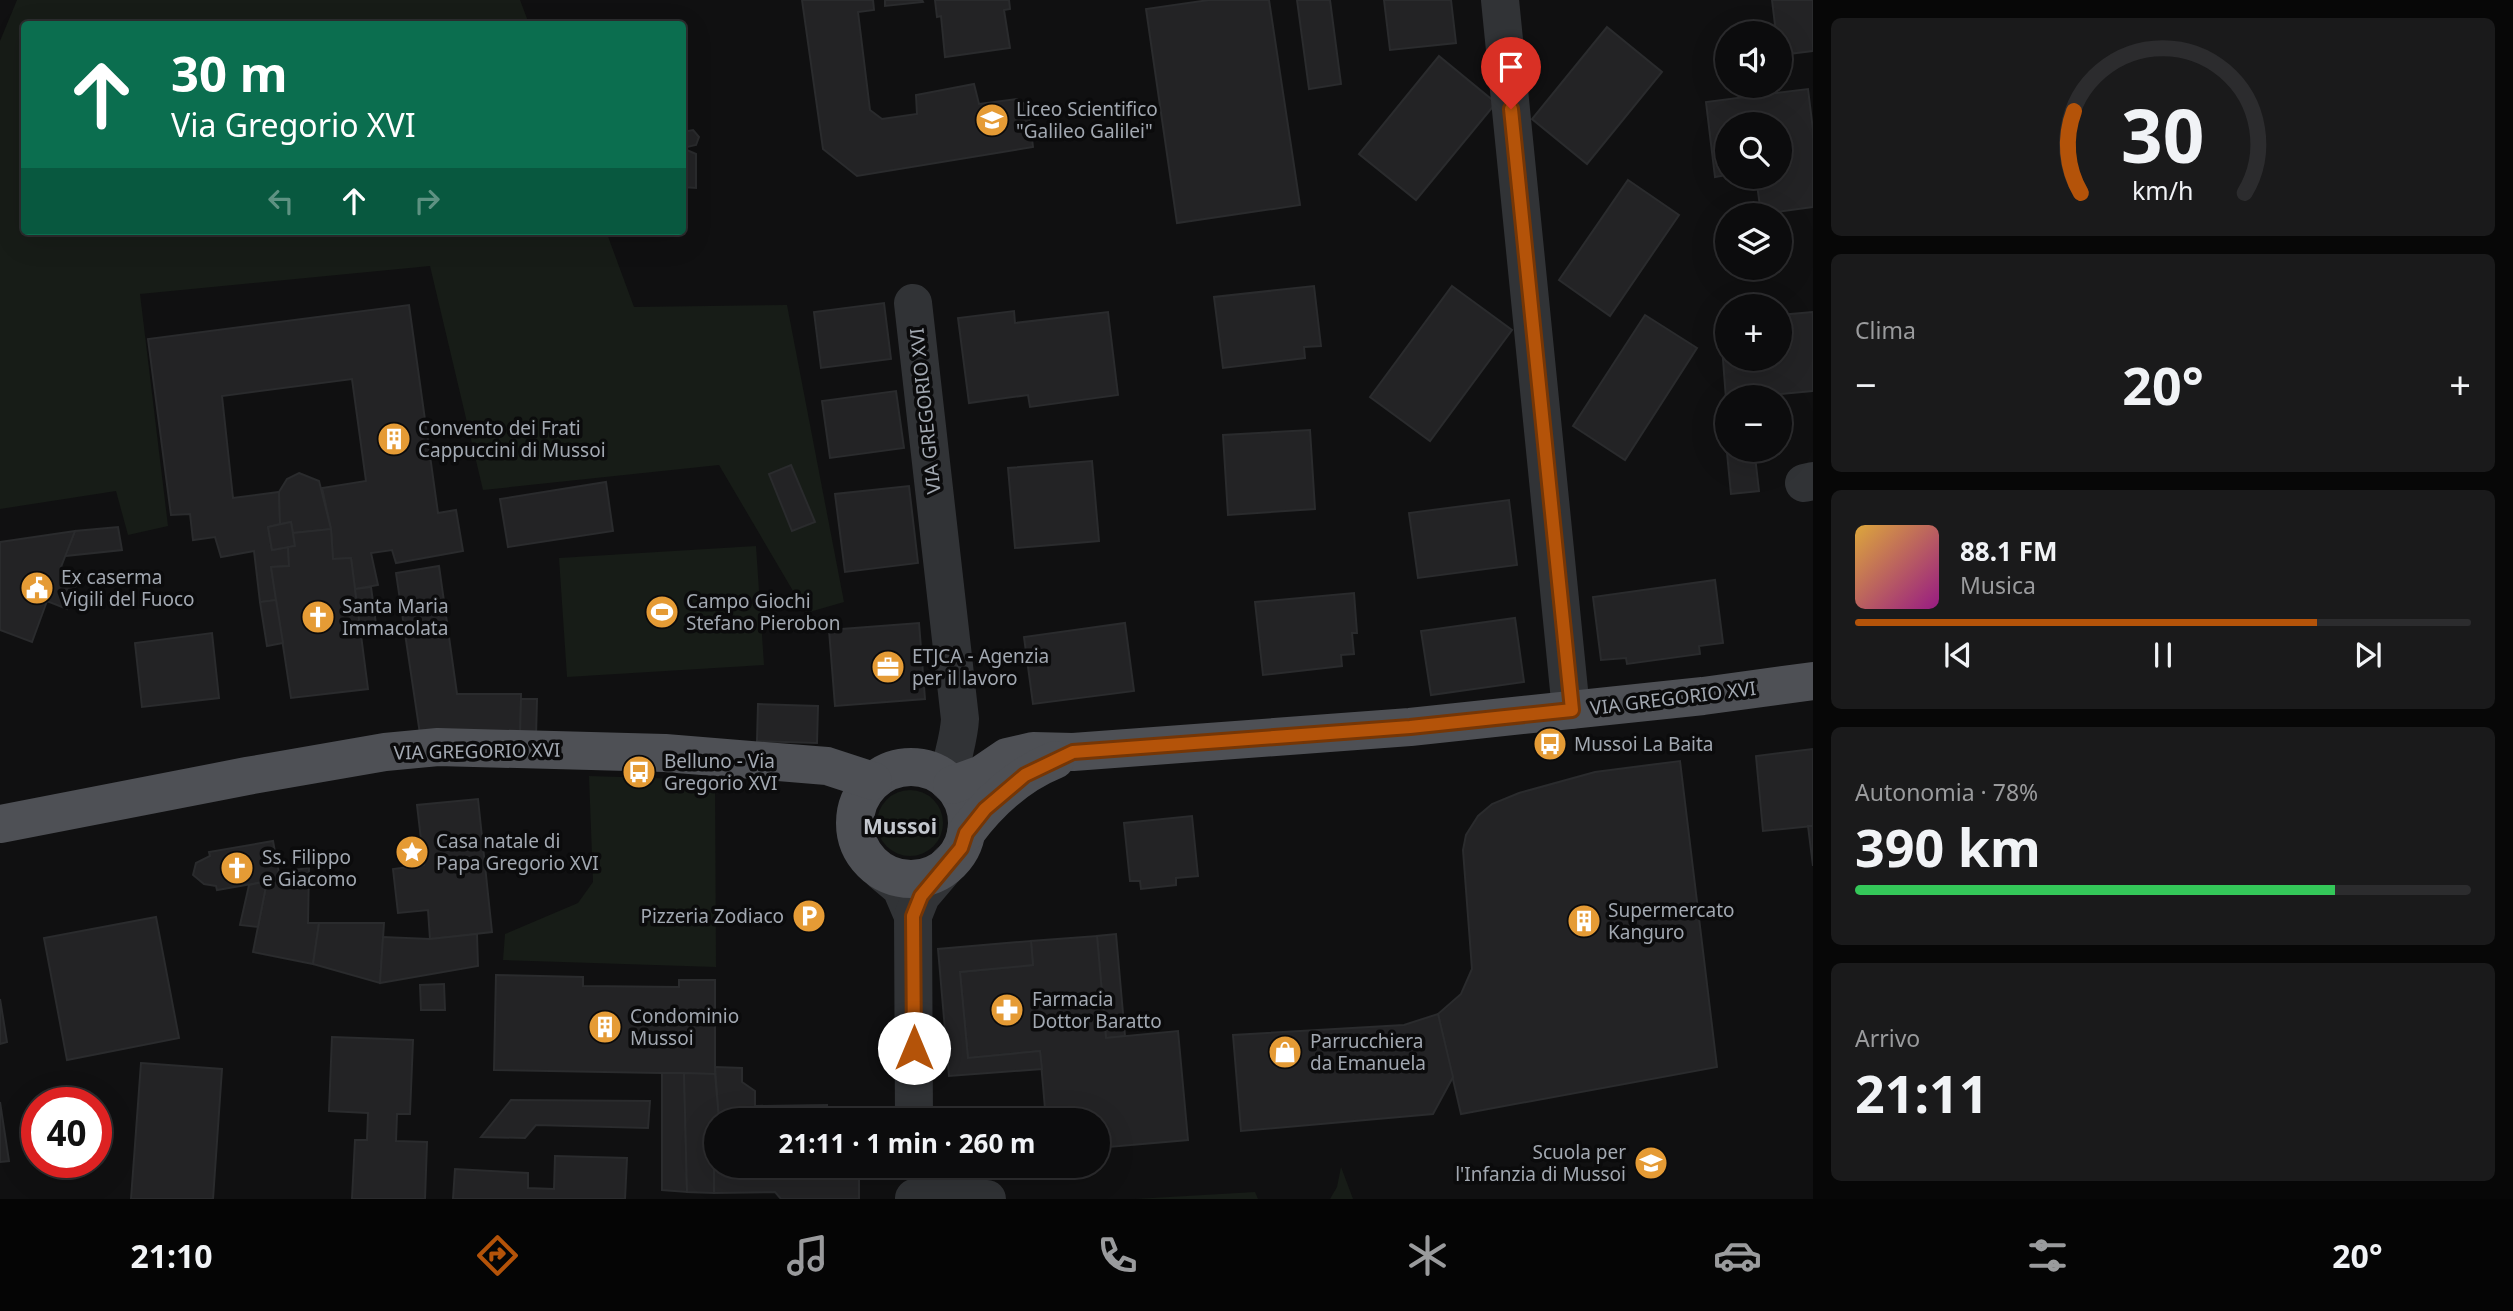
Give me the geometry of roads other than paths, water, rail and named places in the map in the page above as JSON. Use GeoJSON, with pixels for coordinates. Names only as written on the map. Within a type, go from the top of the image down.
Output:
{"type":"FeatureCollection","features":[{"type":"Feature","properties":{"kind":"main road","name":"VIA GREGORIO XVI"},"geometry":{"type":"LineString","coordinates":[[941,778],[982,774],[1007,757],[1032,751],[1073,752],[1396,728],[1813,681]]}},
{"type":"Feature","properties":{"kind":"main road","name":"VIA GREGORIO XVI"},"geometry":{"type":"LineString","coordinates":[[0,824],[247,776],[385,752],[438,747],[666,753],[827,766],[873,781]]}},
{"type":"Feature","properties":{"kind":"main road","name":"VIA GREGORIO XVI"},"geometry":{"type":"LineString","coordinates":[[958,848],[985,809],[1025,775],[1073,752]]}},
{"type":"Feature","properties":{"kind":"main road"},"geometry":{"type":"LineString","coordinates":[[782,763],[803,771],[825,788],[845,811],[855,828]]}},
{"type":"Feature","properties":{"kind":"main road"},"geometry":{"type":"LineString","coordinates":[[905,766],[941,778],[962,799],[967,816],[958,848],[934,874],[917,879],[899,878],[882,872],[869,860],[859,845],[855,810],[862,794],[873,781],[888,771],[905,766]]}},
{"type":"Feature","properties":{"kind":"street"},"geometry":{"type":"LineString","coordinates":[[1500,0],[1572,710]]}},
{"type":"Feature","properties":{"kind":"street","name":"VIA GREGORIO XVI"},"geometry":{"type":"LineString","coordinates":[[913,303],[959,729],[950,766],[941,778]]}},
{"type":"Feature","properties":{"kind":"street","name":"VIA GREGORIO XVI"},"geometry":{"type":"LineString","coordinates":[[959,729],[981,744],[1032,751]]}},
{"type":"Feature","properties":{"kind":"street"},"geometry":{"type":"LineString","coordinates":[[914,1108],[913,916],[921,896],[958,848]]}},
{"type":"Feature","properties":{"kind":"street"},"geometry":{"type":"LineString","coordinates":[[882,872],[901,888],[913,916]]}},
{"type":"Feature","properties":{"kind":"street"},"geometry":{"type":"LineString","coordinates":[[914,1178],[915,1199],[987,1199]]}},
{"type":"Feature","properties":{"kind":"place","name":"Liceo Scientifico \"Galileo Galilei\""},"geometry":{"type":"Point","coordinates":[992,120]}},
{"type":"Feature","properties":{"kind":"place","name":"Convento dei Frati Cappuccini di Mussoi"},"geometry":{"type":"Point","coordinates":[394,439]}},
{"type":"Feature","properties":{"kind":"place","name":"Ex caserma Vigili del Fuoco"},"geometry":{"type":"Point","coordinates":[37,588]}},
{"type":"Feature","properties":{"kind":"place","name":"Campo Giochi Stefano Pierobon"},"geometry":{"type":"Point","coordinates":[662,612]}},
{"type":"Feature","properties":{"kind":"place","name":"Santa Maria Immacolata"},"geometry":{"type":"Point","coordinates":[318,617]}},
{"type":"Feature","properties":{"kind":"place","name":"ETJCA - Agenzia per il lavoro"},"geometry":{"type":"Point","coordinates":[888,667]}},
{"type":"Feature","properties":{"kind":"place","name":"Mussoi La Baita"},"geometry":{"type":"Point","coordinates":[1550,744]}},
{"type":"Feature","properties":{"kind":"place","name":"Belluno - Via Gregorio XVI"},"geometry":{"type":"Point","coordinates":[639,772]}},
{"type":"Feature","properties":{"kind":"place","name":"Casa natale di Papa Gregorio XVI"},"geometry":{"type":"Point","coordinates":[412,852]}},
{"type":"Feature","properties":{"kind":"place","name":"Ss. Filippo e Giacomo"},"geometry":{"type":"Point","coordinates":[237,868]}},
{"type":"Feature","properties":{"kind":"place","name":"Pizzeria Zodiaco"},"geometry":{"type":"Point","coordinates":[809,916]}},
{"type":"Feature","properties":{"kind":"place","name":"Supermercato Kanguro"},"geometry":{"type":"Point","coordinates":[1584,921]}},
{"type":"Feature","properties":{"kind":"place","name":"Farmacia Dottor Baratto"},"geometry":{"type":"Point","coordinates":[1007,1010]}},
{"type":"Feature","properties":{"kind":"place","name":"Condominio Mussoi"},"geometry":{"type":"Point","coordinates":[605,1027]}},
{"type":"Feature","properties":{"kind":"place","name":"Parrucchiera da Emanuela"},"geometry":{"type":"Point","coordinates":[1285,1052]}},
{"type":"Feature","properties":{"kind":"place","name":"Scuola per l'Infanzia di Mussoi"},"geometry":{"type":"Point","coordinates":[1651,1163]}},
{"type":"Feature","properties":{"kind":"district","name":"Mussoi"},"geometry":{"type":"Point","coordinates":[900,826]}}]}
